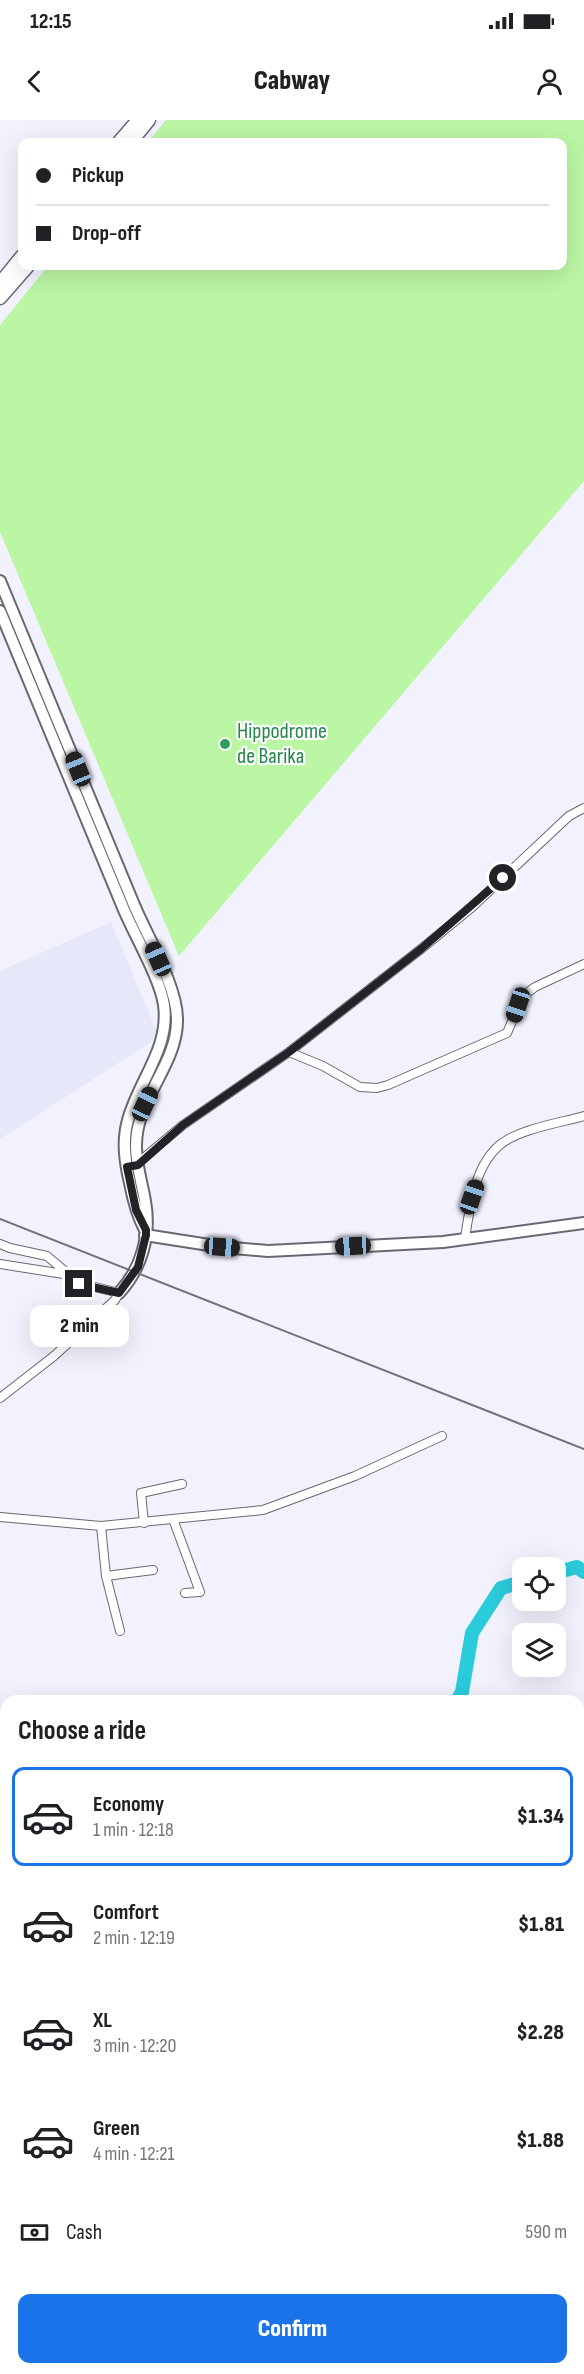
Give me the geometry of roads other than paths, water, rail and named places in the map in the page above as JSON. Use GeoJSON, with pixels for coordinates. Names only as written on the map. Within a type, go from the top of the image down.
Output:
{"type":"FeatureCollection","features":[{"type":"Feature","properties":{"kind":"main road"},"geometry":{"type":"LineString","coordinates":[[122,138],[138,120]]}},
{"type":"Feature","properties":{"kind":"main road"},"geometry":{"type":"LineString","coordinates":[[134,138],[149,120]]}},
{"type":"Feature","properties":{"kind":"main road"},"geometry":{"type":"LineString","coordinates":[[0,283],[18,261]]}},
{"type":"Feature","properties":{"kind":"main road"},"geometry":{"type":"LineString","coordinates":[[0,298],[24,270]]}},
{"type":"Feature","properties":{"kind":"street"},"geometry":{"type":"LineString","coordinates":[[0,581],[174,998],[177,1018],[176,1037],[141,1112],[136,1138],[132,1166],[136,1210],[146,1233],[138,1267],[115,1300],[54,1356],[0,1398]]}},
{"type":"Feature","properties":{"kind":"street"},"geometry":{"type":"LineString","coordinates":[[0,611],[129,922],[163,998],[165,1024],[162,1042],[132,1108],[126,1128],[124,1148],[132,1166]]}},
{"type":"Feature","properties":{"kind":"street"},"geometry":{"type":"LineString","coordinates":[[132,1166],[183,1125],[289,1052],[429,943],[470,909],[569,816],[584,808]]}},
{"type":"Feature","properties":{"kind":"street"},"geometry":{"type":"LineString","coordinates":[[289,1052],[323,1066],[360,1087],[368,1089],[382,1086],[507,1033],[523,996],[535,987],[584,964]]}},
{"type":"Feature","properties":{"kind":"street"},"geometry":{"type":"LineString","coordinates":[[465,1238],[472,1197],[488,1159],[500,1145],[515,1136],[584,1116]]}},
{"type":"Feature","properties":{"kind":"street"},"geometry":{"type":"LineString","coordinates":[[146,1233],[222,1247],[268,1251],[431,1242],[584,1223]]}},
{"type":"Feature","properties":{"kind":"street"},"geometry":{"type":"LineString","coordinates":[[0,1244],[47,1256],[79,1284],[119,1293]]}},
{"type":"Feature","properties":{"kind":"street"},"geometry":{"type":"LineString","coordinates":[[0,1264],[70,1275]]}},
{"type":"Feature","properties":{"kind":"street"},"geometry":{"type":"LineString","coordinates":[[0,1517],[101,1526],[263,1510],[355,1476],[442,1436]]}},
{"type":"Feature","properties":{"kind":"street"},"geometry":{"type":"LineString","coordinates":[[144,1523],[141,1493],[182,1484]]}},
{"type":"Feature","properties":{"kind":"street"},"geometry":{"type":"LineString","coordinates":[[173,1519],[200,1592],[185,1593]]}},
{"type":"Feature","properties":{"kind":"street"},"geometry":{"type":"LineString","coordinates":[[101,1526],[106,1576],[120,1631]]}},
{"type":"Feature","properties":{"kind":"street"},"geometry":{"type":"LineString","coordinates":[[106,1576],[153,1570]]}},
{"type":"Feature","properties":{"kind":"waterway"},"geometry":{"type":"LineString","coordinates":[[566,1570],[577,1567],[584,1572]]}},
{"type":"Feature","properties":{"kind":"waterway"},"geometry":{"type":"LineString","coordinates":[[460,1695],[472,1633],[501,1588],[512,1585]]}},
{"type":"Feature","properties":{"kind":"railway"},"geometry":{"type":"LineString","coordinates":[[0,1219],[584,1449]]}},
{"type":"Feature","properties":{"kind":"place","name":"Hippodrome de Barika"},"geometry":{"type":"Point","coordinates":[225,744]}}]}
